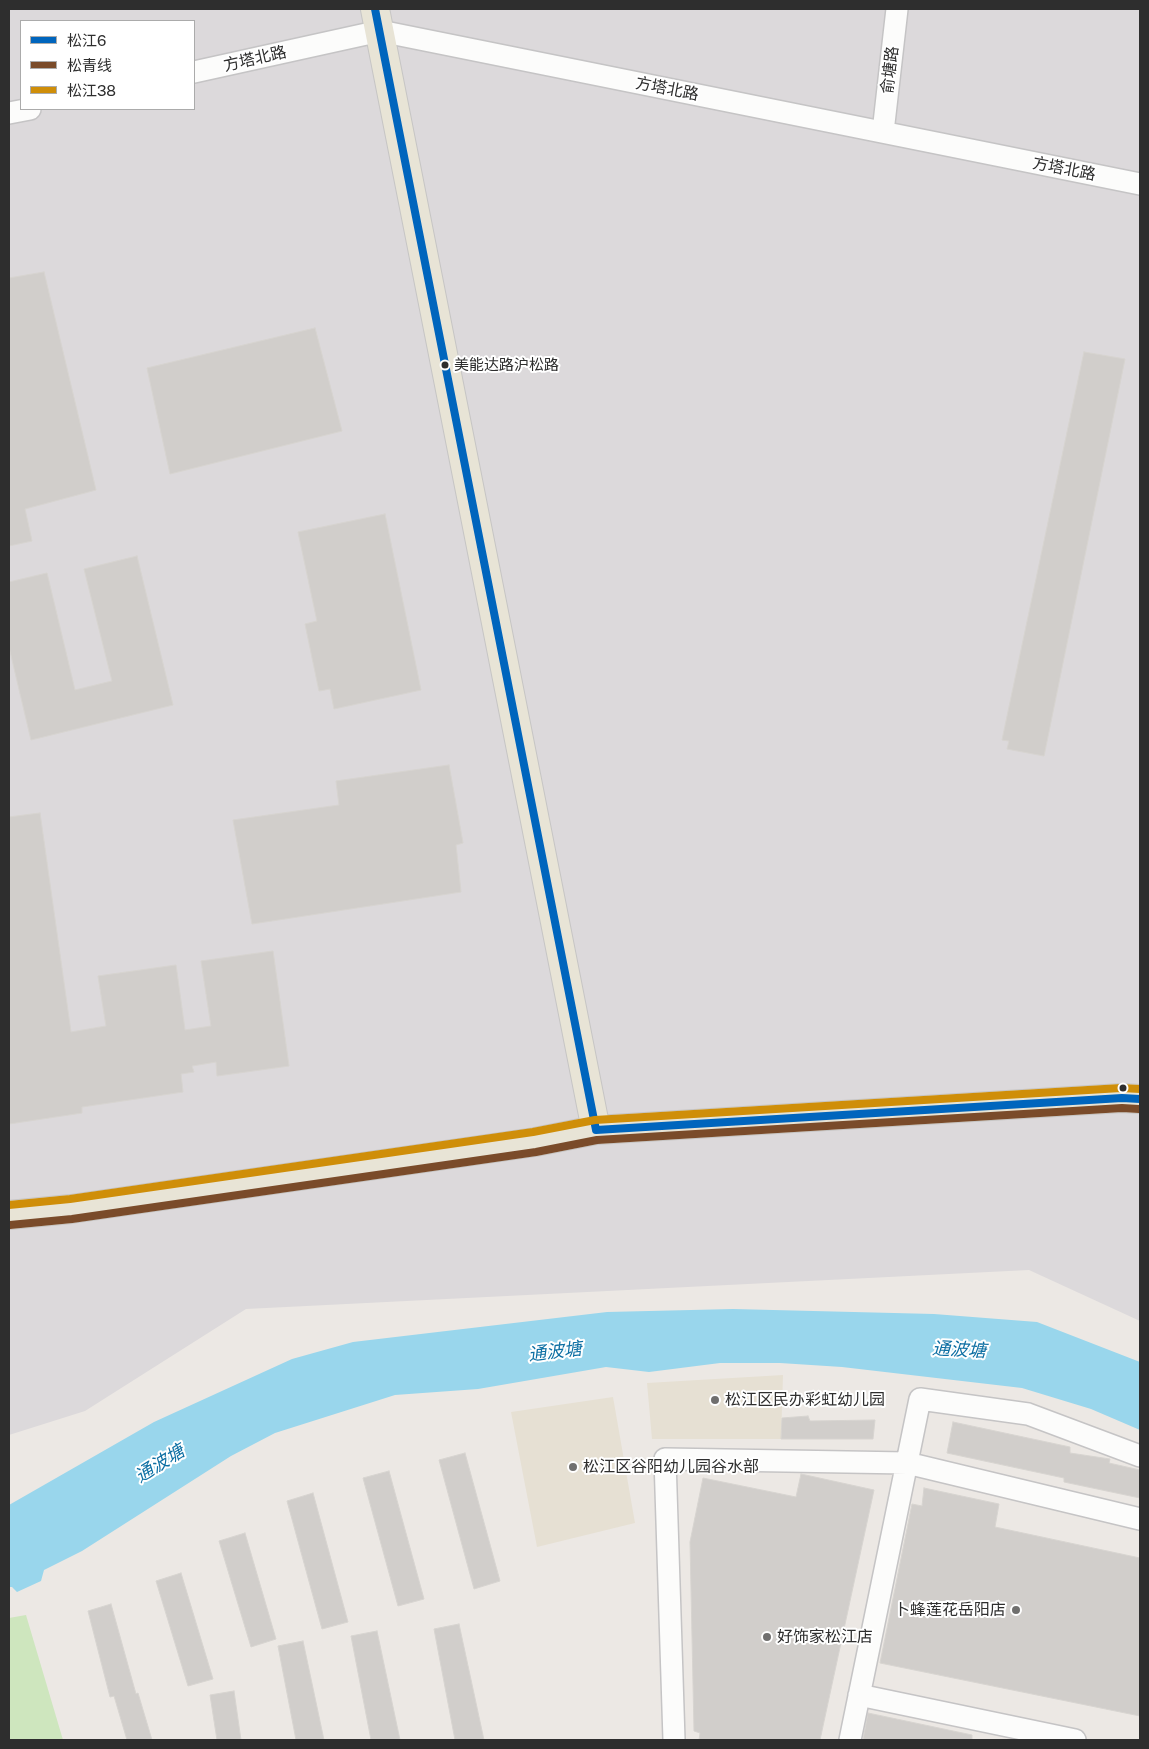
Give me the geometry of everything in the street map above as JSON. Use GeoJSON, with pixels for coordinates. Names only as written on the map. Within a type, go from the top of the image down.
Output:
{"type":"FeatureCollection","features":[{"type":"Feature","properties":{"kind":"main road"},"geometry":{"type":"LineString","coordinates":[[378,20],[596,1130]]}},
{"type":"Feature","properties":{"kind":"main road"},"geometry":{"type":"LineString","coordinates":[[9,1215],[90,1206],[535,1142],[596,1130],[1112,1098],[1140,1099]]}},
{"type":"Feature","properties":{"kind":"street","name":"俞塘路"},"geometry":{"type":"LineString","coordinates":[[883,132],[897,9]]}},
{"type":"Feature","properties":{"kind":"street","name":"方塔北路"},"geometry":{"type":"LineString","coordinates":[[195,72],[378,20],[883,132],[1140,184]]}},
{"type":"Feature","properties":{"kind":"street"},"geometry":{"type":"LineString","coordinates":[[9,113],[25,110]]}},
{"type":"Feature","properties":{"kind":"street"},"geometry":{"type":"LineString","coordinates":[[850,1740],[920,1399],[1028,1414],[1140,1456]]}},
{"type":"Feature","properties":{"kind":"street"},"geometry":{"type":"LineString","coordinates":[[674,1740],[665,1459],[907,1462],[1140,1519]]}},
{"type":"Feature","properties":{"kind":"street"},"geometry":{"type":"LineString","coordinates":[[859,1695],[1075,1740]]}},
{"type":"Feature","properties":{"kind":"shaded area"},"geometry":{"type":"Polygon","coordinates":[[[9,9],[1140,9],[1140,1321],[1029,1270],[246,1309],[85,1411],[9,1435],[9,9]]]}},
{"type":"Feature","properties":{"kind":"shaded area","name":"松江区民办彩虹幼儿园"},"geometry":{"type":"Polygon","coordinates":[[[783,1375],[781,1439],[652,1439],[647,1383],[783,1375]]]}},
{"type":"Feature","properties":{"kind":"shaded area","name":"松江区谷阳幼儿园谷水部"},"geometry":{"type":"Polygon","coordinates":[[[613,1397],[635,1523],[537,1547],[511,1412],[613,1397]]]}},
{"type":"Feature","properties":{"kind":"green space"},"geometry":{"type":"Polygon","coordinates":[[[26,1615],[63,1740],[9,1740],[9,1618],[26,1615]]]}},
{"type":"Feature","properties":{"kind":"water","name":"通波塘"},"geometry":{"type":"Polygon","coordinates":[[[733,1309],[934,1314],[1037,1322],[1140,1362],[1140,1430],[1091,1409],[1022,1388],[842,1367],[780,1363],[720,1363],[649,1372],[606,1367],[478,1389],[395,1395],[275,1433],[231,1456],[82,1551],[44,1570],[41,1581],[17,1592],[12,1587],[9,1587],[9,1505],[154,1422],[292,1359],[353,1342],[607,1312],[733,1309]]]}},
{"type":"Feature","properties":{"kind":"building"},"geometry":{"type":"Polygon","coordinates":[[[44,272],[96,490],[25,509],[32,541],[9,546],[9,278],[44,272]]]}},
{"type":"Feature","properties":{"kind":"building"},"geometry":{"type":"Polygon","coordinates":[[[315,328],[342,431],[170,474],[147,368],[315,328]]]}},
{"type":"Feature","properties":{"kind":"building"},"geometry":{"type":"Polygon","coordinates":[[[1084,352],[1125,359],[1044,756],[1007,749],[1009,741],[1002,740],[1084,352]]]}},
{"type":"Feature","properties":{"kind":"building"},"geometry":{"type":"Polygon","coordinates":[[[385,514],[421,690],[334,709],[330,689],[319,691],[305,624],[317,621],[298,532],[385,514]]]}},
{"type":"Feature","properties":{"kind":"building"},"geometry":{"type":"Polygon","coordinates":[[[137,556],[173,705],[31,740],[9,647],[9,582],[47,573],[75,690],[112,681],[84,569],[137,556]]]}},
{"type":"Feature","properties":{"kind":"building"},"geometry":{"type":"Polygon","coordinates":[[[449,765],[463,843],[456,845],[461,892],[252,924],[233,820],[339,805],[336,781],[449,765]]]}},
{"type":"Feature","properties":{"kind":"building"},"geometry":{"type":"Polygon","coordinates":[[[40,813],[71,1032],[106,1026],[98,976],[176,965],[185,1030],[211,1026],[201,961],[273,951],[289,1066],[217,1076],[216,1062],[192,1066],[194,1072],[181,1074],[183,1092],[82,1107],[82,1113],[9,1124],[9,817],[40,813]]]}},
{"type":"Feature","properties":{"kind":"building"},"geometry":{"type":"Polygon","coordinates":[[[808,1416],[810,1421],[875,1420],[873,1439],[781,1439],[782,1418],[808,1416]]]}},
{"type":"Feature","properties":{"kind":"building"},"geometry":{"type":"Polygon","coordinates":[[[953,1422],[1070,1447],[1070,1453],[1110,1459],[1109,1463],[1140,1470],[1140,1498],[1064,1482],[1064,1478],[947,1453],[953,1422]]]}},
{"type":"Feature","properties":{"kind":"building"},"geometry":{"type":"Polygon","coordinates":[[[465,1453],[500,1581],[474,1589],[439,1460],[465,1453]]]}},
{"type":"Feature","properties":{"kind":"building"},"geometry":{"type":"Polygon","coordinates":[[[389,1471],[424,1599],[398,1606],[363,1478],[389,1471]]]}},
{"type":"Feature","properties":{"kind":"building","name":"好饰家松江店"},"geometry":{"type":"Polygon","coordinates":[[[801,1474],[874,1490],[820,1740],[699,1740],[700,1733],[694,1731],[690,1542],[703,1478],[796,1497],[801,1474]]]}},
{"type":"Feature","properties":{"kind":"building","name":"卜蜂莲花岳阳店"},"geometry":{"type":"Polygon","coordinates":[[[924,1488],[999,1504],[995,1527],[1140,1558],[1140,1716],[880,1663],[912,1504],[922,1506],[924,1488]]]}},
{"type":"Feature","properties":{"kind":"building"},"geometry":{"type":"Polygon","coordinates":[[[313,1493],[348,1622],[322,1629],[287,1501],[313,1493]]]}},
{"type":"Feature","properties":{"kind":"building"},"geometry":{"type":"Polygon","coordinates":[[[245,1533],[276,1639],[251,1647],[219,1541],[245,1533]]]}},
{"type":"Feature","properties":{"kind":"building"},"geometry":{"type":"Polygon","coordinates":[[[181,1573],[213,1679],[188,1686],[156,1581],[181,1573]]]}},
{"type":"Feature","properties":{"kind":"building"},"geometry":{"type":"Polygon","coordinates":[[[111,1604],[136,1694],[138,1693],[152,1740],[127,1740],[114,1696],[110,1697],[88,1611],[111,1604]]]}},
{"type":"Feature","properties":{"kind":"building"},"geometry":{"type":"Polygon","coordinates":[[[459,1624],[484,1740],[455,1740],[434,1629],[459,1624]]]}},
{"type":"Feature","properties":{"kind":"building"},"geometry":{"type":"Polygon","coordinates":[[[377,1631],[400,1740],[371,1740],[351,1636],[377,1631]]]}},
{"type":"Feature","properties":{"kind":"building"},"geometry":{"type":"Polygon","coordinates":[[[303,1641],[324,1740],[296,1740],[278,1646],[303,1641]]]}},
{"type":"Feature","properties":{"kind":"building"},"geometry":{"type":"Polygon","coordinates":[[[234,1691],[241,1740],[217,1740],[210,1695],[234,1691]]]}},
{"type":"Feature","properties":{"kind":"building"},"geometry":{"type":"Polygon","coordinates":[[[868,1713],[972,1735],[972,1740],[863,1740],[868,1713]]]}},
{"type":"Feature","properties":{"kind":"transit line","name":"松江6"},"geometry":{"type":"LineString","coordinates":[[375,9],[596,1130]]}},
{"type":"Feature","properties":{"kind":"transit line","name":"松江38"},"geometry":{"type":"LineString","coordinates":[[9,1205],[70,1199],[533,1132],[595,1120],[1121,1088],[1140,1089]]}},
{"type":"Feature","properties":{"kind":"transit line","name":"松江6"},"geometry":{"type":"LineString","coordinates":[[596,1130],[1122,1098],[1140,1099]]}},
{"type":"Feature","properties":{"kind":"transit line","name":"松青线"},"geometry":{"type":"LineString","coordinates":[[10,1225],[72,1219],[536,1152],[597,1140],[1122,1108],[1139,1109]]}},
{"type":"Feature","properties":{"kind":"place","name":"美能达路沪松路"},"geometry":{"type":"Point","coordinates":[445,365]}},
{"type":"Feature","properties":{"kind":"place","name":"松江区民办彩虹幼儿园"},"geometry":{"type":"Point","coordinates":[715,1400]}},
{"type":"Feature","properties":{"kind":"place","name":"松江区谷阳幼儿园谷水部"},"geometry":{"type":"Point","coordinates":[573,1467]}},
{"type":"Feature","properties":{"kind":"place","name":"卜蜂莲花岳阳店"},"geometry":{"type":"Point","coordinates":[1016,1610]}},
{"type":"Feature","properties":{"kind":"place","name":"好饰家松江店"},"geometry":{"type":"Point","coordinates":[767,1637]}}]}
